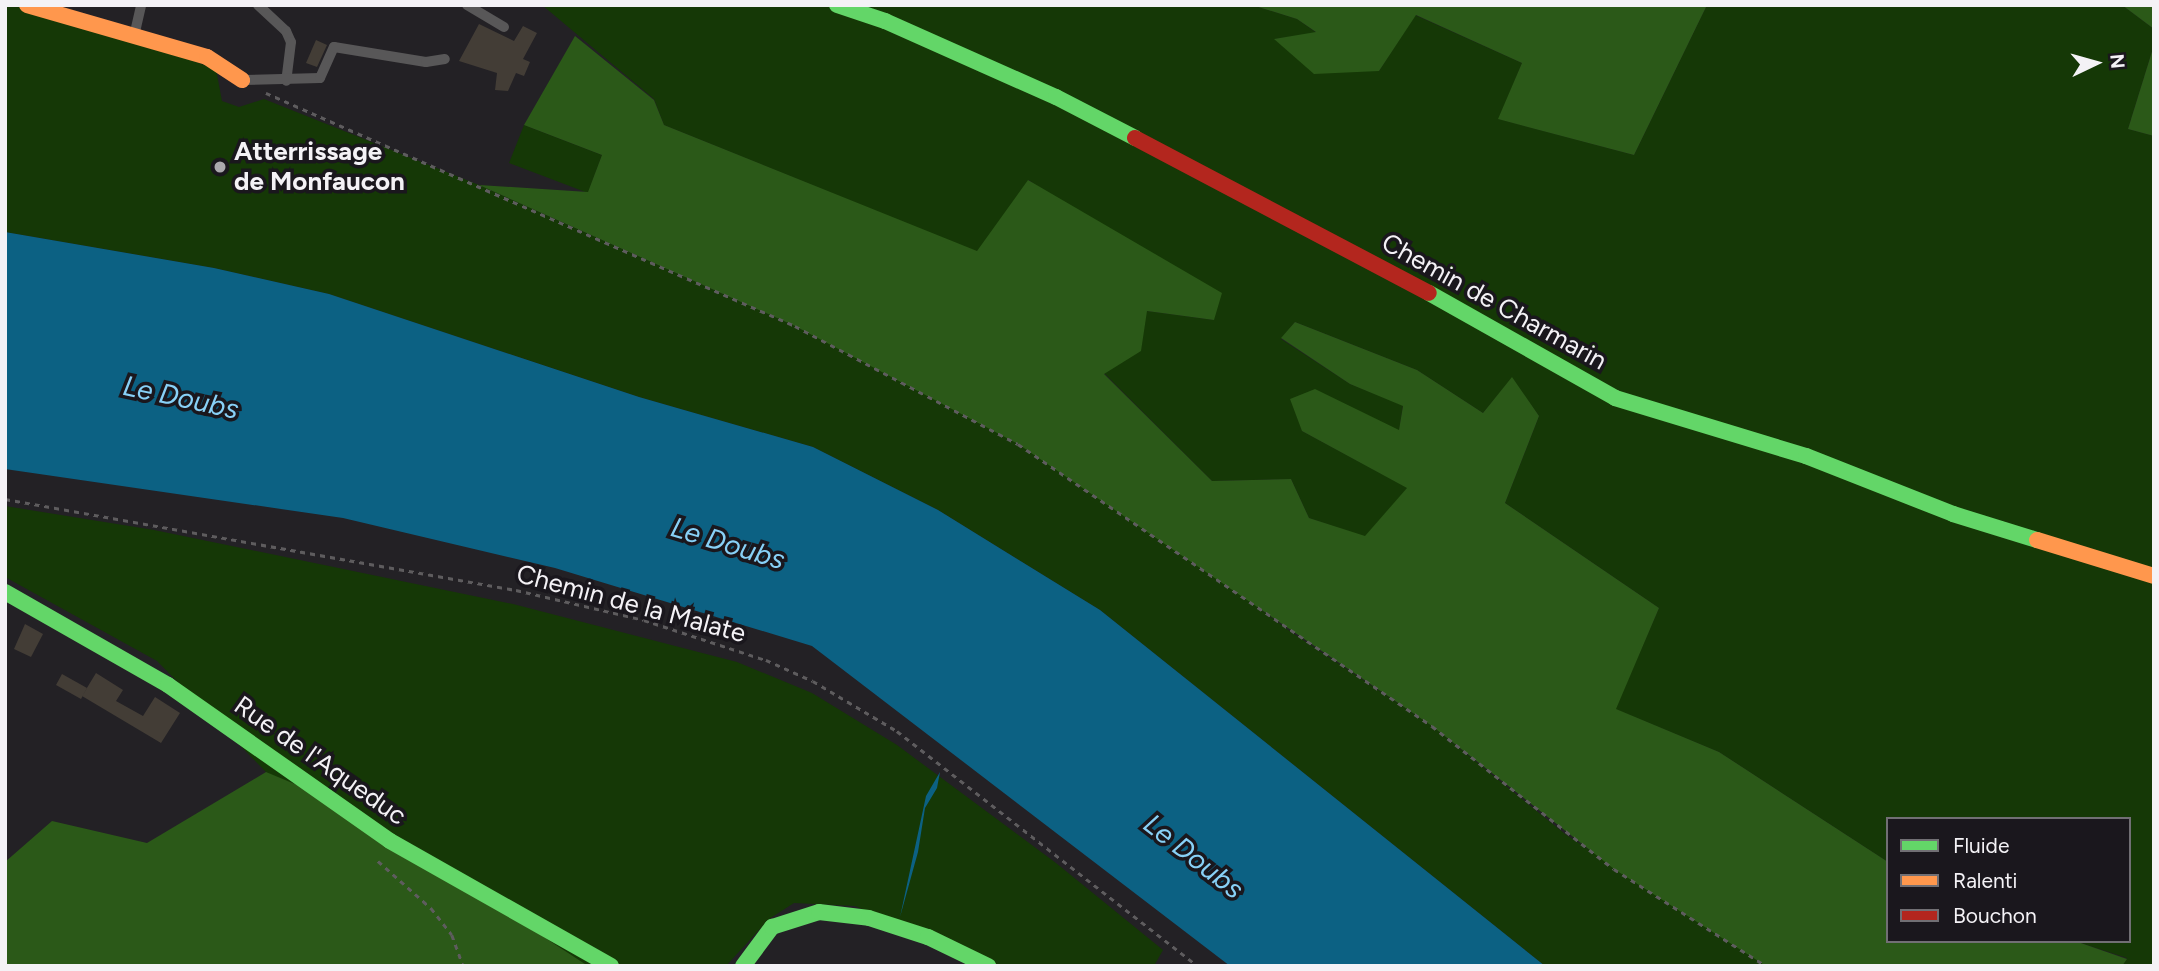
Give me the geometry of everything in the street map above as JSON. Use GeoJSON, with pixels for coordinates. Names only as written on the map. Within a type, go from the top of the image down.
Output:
{"type":"FeatureCollection","features":[{"type":"Feature","properties":{"kind":"street"},"geometry":{"type":"LineString","coordinates":[[27,5],[207,57],[242,80]]}},
{"type":"Feature","properties":{"kind":"street","name":"Chemin de Charmarin"},"geometry":{"type":"LineString","coordinates":[[837,5],[885,21],[1056,97],[1398,275],[1615,398],[1806,456],[1953,514],[2154,576]]}},
{"type":"Feature","properties":{"kind":"street","name":"Rue de l'Aqueduc"},"geometry":{"type":"LineString","coordinates":[[5,592],[168,685],[390,841],[611,966]]}},
{"type":"Feature","properties":{"kind":"street"},"geometry":{"type":"LineString","coordinates":[[743,966],[772,927],[789,918],[819,912],[869,918],[928,937],[988,966]]}},
{"type":"Feature","properties":{"kind":"lane"},"geometry":{"type":"LineString","coordinates":[[78,21],[88,5]]}},
{"type":"Feature","properties":{"kind":"lane"},"geometry":{"type":"LineString","coordinates":[[135,37],[141,5]]}},
{"type":"Feature","properties":{"kind":"lane"},"geometry":{"type":"LineString","coordinates":[[258,5],[286,31],[291,42],[286,81]]}},
{"type":"Feature","properties":{"kind":"lane"},"geometry":{"type":"LineString","coordinates":[[467,5],[504,27]]}},
{"type":"Feature","properties":{"kind":"lane"},"geometry":{"type":"LineString","coordinates":[[242,80],[286,81],[320,78],[334,47],[426,62],[445,60]]}},
{"type":"Feature","properties":{"kind":"path"},"geometry":{"type":"LineString","coordinates":[[242,80],[311,116],[795,326],[1018,444],[1432,726],[1614,869],[1766,966]]}},
{"type":"Feature","properties":{"kind":"path","name":"Chemin de la Malate"},"geometry":{"type":"LineString","coordinates":[[5,499],[516,590],[644,620],[766,660],[813,681],[897,731],[1198,966]]}},
{"type":"Feature","properties":{"kind":"path"},"geometry":{"type":"LineString","coordinates":[[369,853],[431,908],[452,935],[463,966]]}},
{"type":"Feature","properties":{"kind":"green space"},"geometry":{"type":"Polygon","coordinates":[[[5,5],[33,5],[216,69],[222,101],[239,107],[264,99],[479,185],[795,326],[934,397],[1018,444],[1190,557],[1291,632],[1432,726],[1565,834],[1766,966],[1545,966],[1100,610],[938,510],[813,447],[639,397],[329,294],[214,268],[5,232],[5,5]]]}},
{"type":"Feature","properties":{"kind":"green space"},"geometry":{"type":"Polygon","coordinates":[[[542,5],[1252,5],[1297,19],[1317,33],[1275,39],[1379,71],[1415,15],[1522,63],[1499,119],[1634,155],[1707,5],[2122,5],[2154,29],[2154,45],[2128,129],[2154,136],[2154,966],[2122,966],[2127,958],[2081,943],[2131,943],[2131,817],[1886,817],[1886,861],[1719,752],[1615,709],[1659,608],[1505,503],[1539,416],[1512,378],[1483,413],[1417,370],[1295,322],[1281,339],[1350,384],[1403,405],[1399,431],[1302,431],[1408,488],[1365,537],[1309,518],[1291,479],[1212,481],[1104,373],[1147,311],[1214,320],[1029,180],[977,252],[664,125],[654,99],[542,5]]]}},
{"type":"Feature","properties":{"kind":"green space"},"geometry":{"type":"Polygon","coordinates":[[[1252,5],[1707,5],[1634,155],[1498,119],[1522,63],[1416,15],[1379,71],[1314,74],[1274,39],[1316,32],[1297,19],[1252,5]]]}},
{"type":"Feature","properties":{"kind":"green space"},"geometry":{"type":"Polygon","coordinates":[[[2122,5],[2154,5],[2154,29],[2122,5]]]}},
{"type":"Feature","properties":{"kind":"green space"},"geometry":{"type":"Polygon","coordinates":[[[575,36],[654,100],[664,125],[977,251],[1028,180],[1222,293],[1214,320],[1147,311],[1141,351],[1104,374],[1212,481],[1291,479],[1309,518],[1365,536],[1407,488],[1302,431],[1290,399],[1315,389],[1399,430],[1403,406],[1350,384],[1281,338],[1295,322],[1417,370],[1483,413],[1512,377],[1539,416],[1505,503],[1659,608],[1616,709],[1719,752],[1886,861],[1886,943],[2081,943],[2127,959],[2122,966],[1766,966],[1614,869],[1432,726],[1018,444],[795,326],[479,185],[588,192],[602,155],[524,125],[575,36]]]}},
{"type":"Feature","properties":{"kind":"green space"},"geometry":{"type":"Polygon","coordinates":[[[2154,45],[2154,136],[2128,129],[2154,45]]]}},
{"type":"Feature","properties":{"kind":"green space"},"geometry":{"type":"Polygon","coordinates":[[[524,125],[602,155],[588,193],[509,163],[524,125]]]}},
{"type":"Feature","properties":{"kind":"green space"},"geometry":{"type":"Polygon","coordinates":[[[5,506],[154,530],[513,604],[737,662],[812,693],[897,745],[1056,863],[1163,950],[1154,966],[996,966],[855,906],[794,903],[769,919],[726,966],[586,966],[266,772],[157,661],[5,577],[5,506]]]}},
{"type":"Feature","properties":{"kind":"green space"},"geometry":{"type":"Polygon","coordinates":[[[266,772],[338,802],[588,966],[5,966],[5,862],[52,821],[147,843],[266,772]]]}},
{"type":"Feature","properties":{"kind":"water","name":"Le Doubs"},"geometry":{"type":"Polygon","coordinates":[[[5,232],[214,268],[329,294],[639,397],[813,447],[938,510],[1100,610],[1545,966],[1230,966],[812,646],[555,568],[343,518],[5,469],[5,232]]]}},
{"type":"Feature","properties":{"kind":"water"},"geometry":{"type":"Polygon","coordinates":[[[940,772],[937,788],[925,808],[918,852],[900,917],[926,796],[940,772]]]}},
{"type":"Feature","properties":{"kind":"building"},"geometry":{"type":"Polygon","coordinates":[[[479,24],[514,41],[523,26],[537,33],[523,59],[530,62],[524,76],[516,73],[508,91],[495,90],[497,73],[459,61],[479,24]]]}},
{"type":"Feature","properties":{"kind":"building"},"geometry":{"type":"Polygon","coordinates":[[[316,40],[327,45],[317,67],[306,63],[316,40]]]}},
{"type":"Feature","properties":{"kind":"building"},"geometry":{"type":"Polygon","coordinates":[[[25,624],[43,634],[31,657],[14,649],[25,624]]]}},
{"type":"Feature","properties":{"kind":"building"},"geometry":{"type":"Polygon","coordinates":[[[96,673],[123,690],[116,701],[143,716],[155,697],[180,713],[161,743],[82,696],[96,673]]]}},
{"type":"Feature","properties":{"kind":"building"},"geometry":{"type":"Polygon","coordinates":[[[62,674],[87,688],[81,699],[56,685],[62,674]]]}},
{"type":"Feature","properties":{"kind":"traffic: fast"},"geometry":{"type":"LineString","coordinates":[[837,5],[885,21],[1056,97],[1135,138]]}},
{"type":"Feature","properties":{"kind":"traffic: fast"},"geometry":{"type":"LineString","coordinates":[[1429,293],[1615,398],[1806,456],[1953,514],[2037,540]]}},
{"type":"Feature","properties":{"kind":"traffic: fast"},"geometry":{"type":"LineString","coordinates":[[5,592],[168,685],[390,841],[611,966]]}},
{"type":"Feature","properties":{"kind":"traffic: fast"},"geometry":{"type":"LineString","coordinates":[[743,966],[772,927],[819,912],[869,918],[928,937],[988,966]]}},
{"type":"Feature","properties":{"kind":"traffic: slow"},"geometry":{"type":"LineString","coordinates":[[27,5],[207,57],[242,80]]}},
{"type":"Feature","properties":{"kind":"traffic: slow"},"geometry":{"type":"LineString","coordinates":[[2037,540],[2154,576]]}},
{"type":"Feature","properties":{"kind":"traffic: jam"},"geometry":{"type":"LineString","coordinates":[[1135,138],[1429,293]]}},
{"type":"Feature","properties":{"kind":"place","name":"Atterrissage de Monfaucon"},"geometry":{"type":"Point","coordinates":[220,167]}}]}
